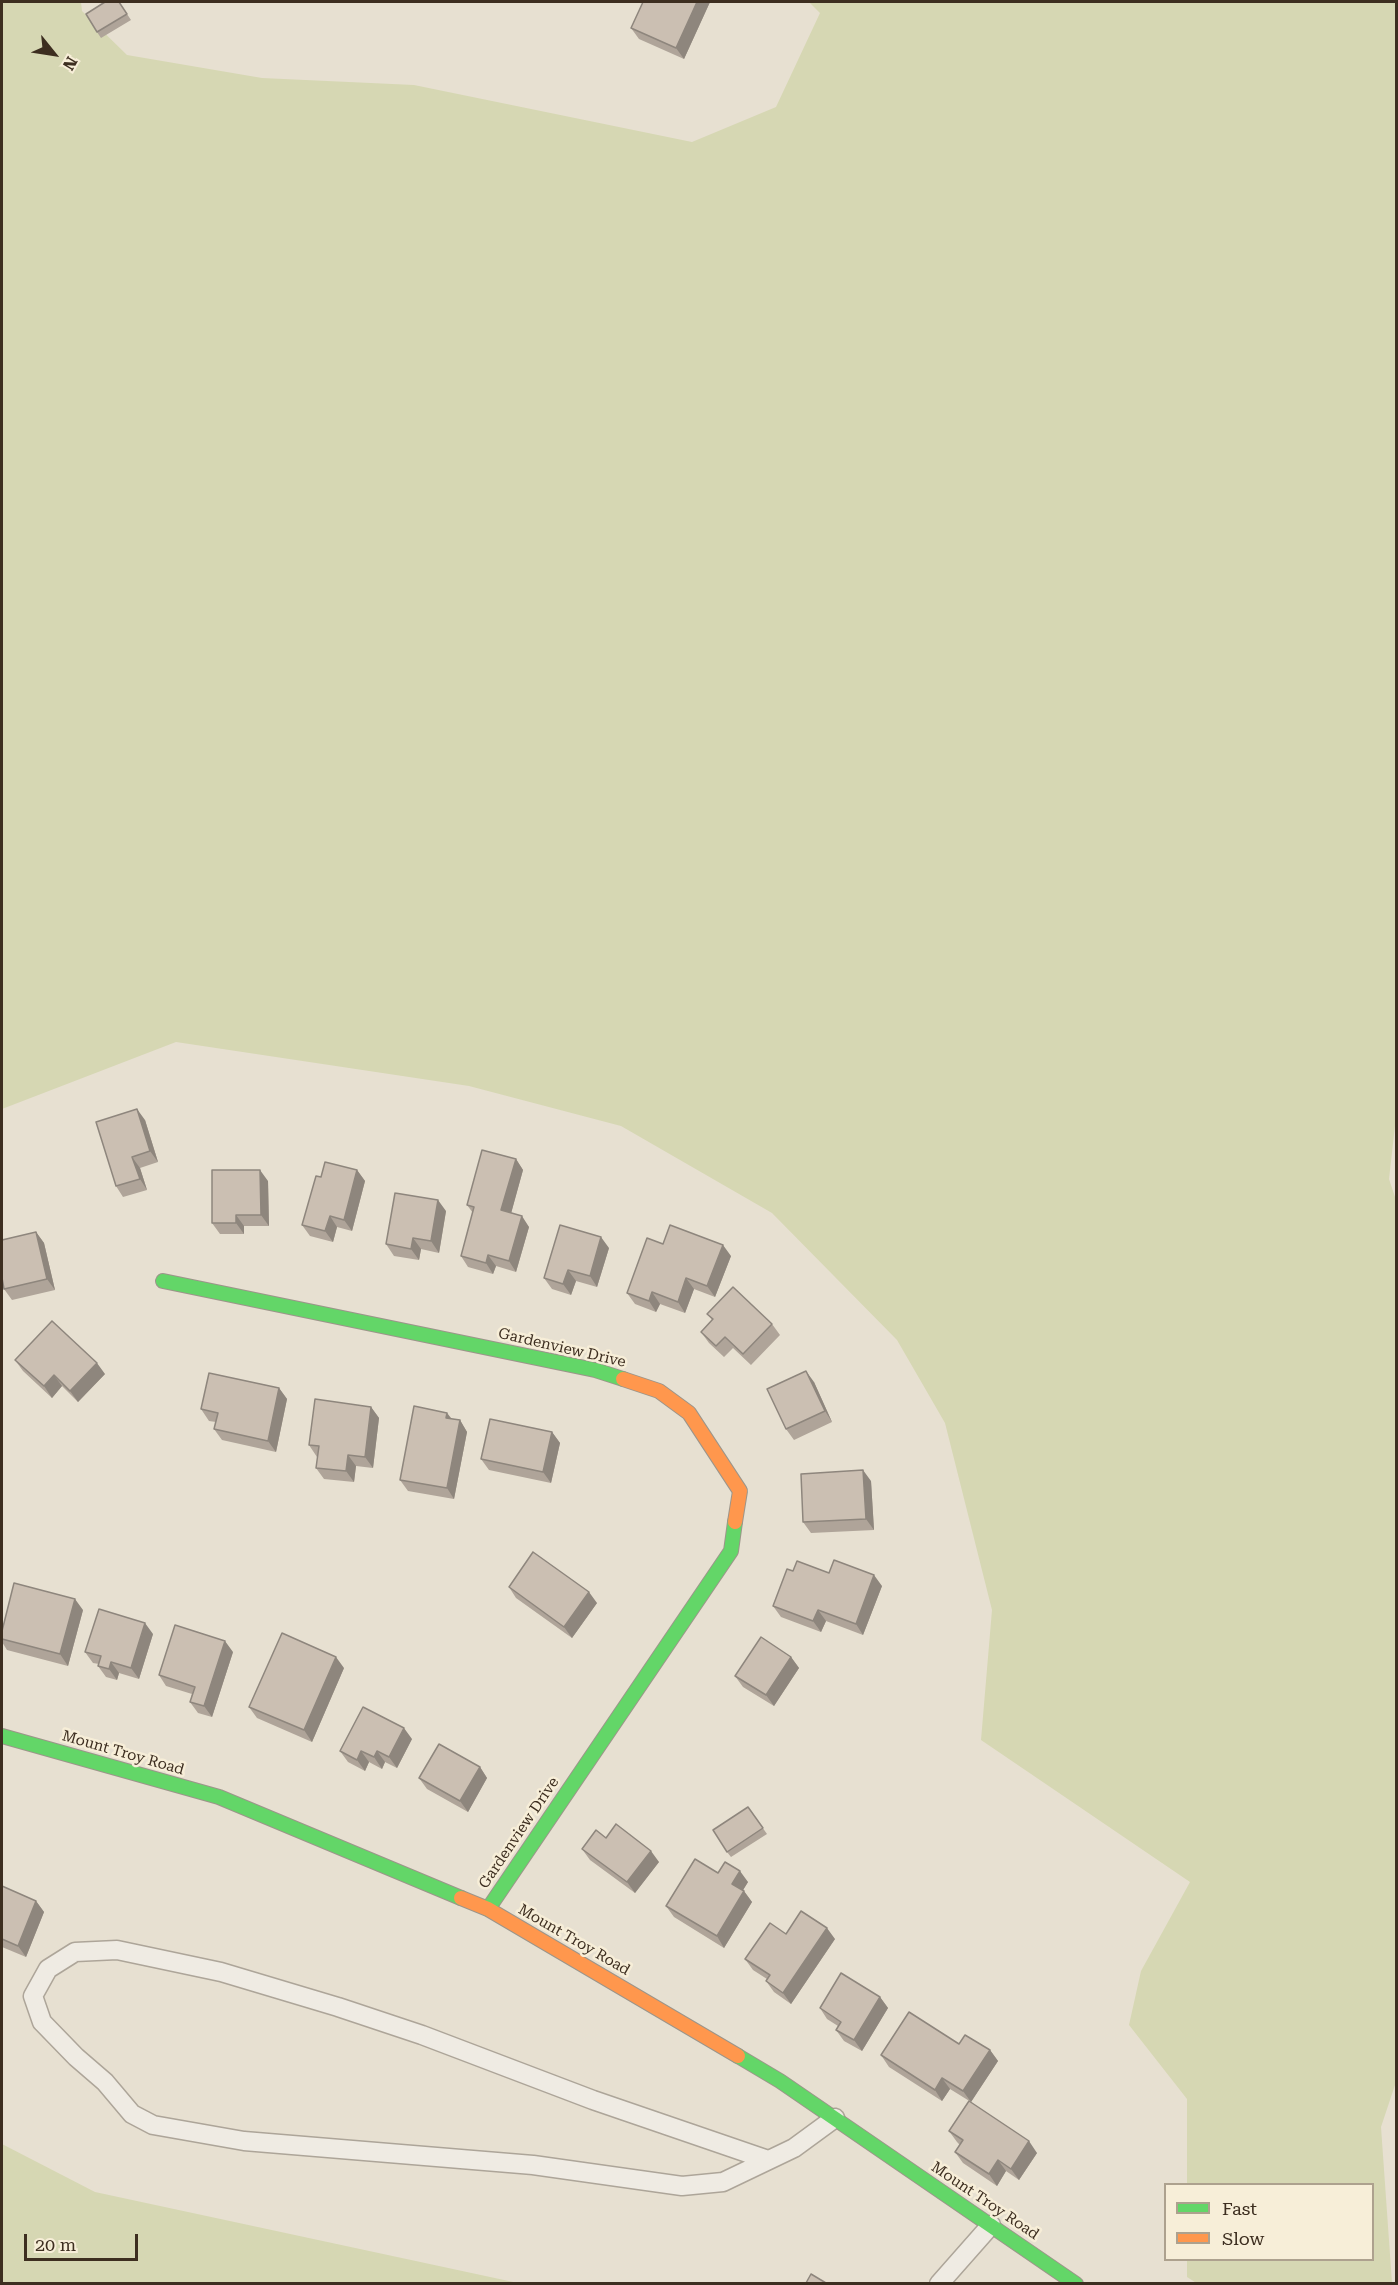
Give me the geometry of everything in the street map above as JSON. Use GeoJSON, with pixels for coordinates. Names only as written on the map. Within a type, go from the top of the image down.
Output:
{"type":"FeatureCollection","features":[{"type":"Feature","properties":{"kind":"street","name":"Gardenview Drive"},"geometry":{"type":"LineString","coordinates":[[163,1281],[595,1370],[659,1391],[689,1413],[740,1491],[731,1551],[488,1909]]}},
{"type":"Feature","properties":{"kind":"street","name":"Mount Troy Road"},"geometry":{"type":"LineString","coordinates":[[2,1736],[219,1797],[488,1909],[780,2081],[1076,2283]]}},
{"type":"Feature","properties":{"kind":"lane"},"geometry":{"type":"LineString","coordinates":[[768,2160],[593,2100],[422,2035],[221,1972],[117,1950],[75,1952],[48,1969],[33,1996],[42,2022],[76,2057],[105,2082],[132,2114],[153,2125],[244,2141],[533,2165],[682,2187],[723,2182],[794,2148],[835,2118]]}},
{"type":"Feature","properties":{"kind":"lane"},"geometry":{"type":"LineString","coordinates":[[939,2283],[992,2225]]}},
{"type":"Feature","properties":{"kind":"green space"},"geometry":{"type":"Polygon","coordinates":[[[2,2],[81,2],[82,11],[127,55],[262,78],[414,85],[692,142],[776,107],[820,13],[809,2],[1396,2],[1396,1117],[1389,1179],[1396,1200],[1396,2082],[1381,2127],[1392,2283],[1198,2284],[1187,2277],[1187,2261],[1374,2261],[1374,2183],[1187,2183],[1187,2099],[1129,2025],[1141,1971],[1190,1882],[981,1740],[992,1610],[945,1423],[897,1340],[772,1213],[621,1126],[469,1086],[176,1042],[2,1109],[2,2]]]}},
{"type":"Feature","properties":{"kind":"green space"},"geometry":{"type":"Polygon","coordinates":[[[2,2144],[95,2192],[518,2283],[2,2283],[2,2144]]]}},
{"type":"Feature","properties":{"kind":"building"},"geometry":{"type":"Polygon","coordinates":[[[105,2],[119,2],[127,14],[97,32],[86,14],[105,2]]]}},
{"type":"Feature","properties":{"kind":"building"},"geometry":{"type":"Polygon","coordinates":[[[643,2],[697,2],[676,48],[631,28],[643,2]]]}},
{"type":"Feature","properties":{"kind":"building"},"geometry":{"type":"Polygon","coordinates":[[[137,1109],[150,1151],[132,1157],[140,1179],[116,1186],[96,1122],[137,1109]]]}},
{"type":"Feature","properties":{"kind":"building"},"geometry":{"type":"Polygon","coordinates":[[[482,1150],[516,1159],[501,1210],[522,1216],[509,1261],[488,1255],[486,1263],[461,1256],[474,1207],[467,1205],[482,1150]]]}},
{"type":"Feature","properties":{"kind":"building"},"geometry":{"type":"Polygon","coordinates":[[[325,1162],[357,1170],[344,1220],[330,1216],[325,1231],[302,1225],[316,1176],[321,1177],[325,1162]]]}},
{"type":"Feature","properties":{"kind":"building"},"geometry":{"type":"Polygon","coordinates":[[[212,1170],[260,1170],[261,1215],[236,1215],[236,1223],[212,1223],[212,1170]]]}},
{"type":"Feature","properties":{"kind":"building"},"geometry":{"type":"Polygon","coordinates":[[[395,1193],[438,1200],[431,1241],[413,1238],[411,1249],[386,1244],[395,1193]]]}},
{"type":"Feature","properties":{"kind":"building"},"geometry":{"type":"Polygon","coordinates":[[[560,1225],[601,1237],[590,1276],[568,1270],[563,1284],[544,1278],[560,1225]]]}},
{"type":"Feature","properties":{"kind":"building"},"geometry":{"type":"Polygon","coordinates":[[[670,1225],[723,1245],[707,1286],[686,1278],[678,1302],[652,1292],[649,1301],[627,1293],[647,1238],[663,1244],[670,1225]]]}},
{"type":"Feature","properties":{"kind":"building"},"geometry":{"type":"Polygon","coordinates":[[[36,1232],[47,1279],[4,1289],[2,1240],[36,1232]]]}},
{"type":"Feature","properties":{"kind":"building"},"geometry":{"type":"Polygon","coordinates":[[[733,1287],[772,1324],[743,1354],[725,1337],[716,1346],[701,1332],[713,1319],[707,1314],[733,1287]]]}},
{"type":"Feature","properties":{"kind":"building"},"geometry":{"type":"Polygon","coordinates":[[[52,1321],[97,1363],[70,1391],[54,1375],[44,1386],[15,1360],[52,1321]]]}},
{"type":"Feature","properties":{"kind":"building"},"geometry":{"type":"Polygon","coordinates":[[[806,1371],[825,1411],[786,1429],[767,1389],[806,1371]]]}},
{"type":"Feature","properties":{"kind":"building"},"geometry":{"type":"Polygon","coordinates":[[[209,1373],[279,1388],[268,1441],[214,1429],[218,1413],[201,1409],[209,1373]]]}},
{"type":"Feature","properties":{"kind":"building"},"geometry":{"type":"Polygon","coordinates":[[[315,1399],[371,1407],[365,1457],[348,1455],[346,1471],[316,1468],[319,1446],[309,1445],[315,1399]]]}},
{"type":"Feature","properties":{"kind":"building"},"geometry":{"type":"Polygon","coordinates":[[[414,1406],[447,1413],[446,1418],[460,1420],[447,1488],[400,1480],[414,1406]]]}},
{"type":"Feature","properties":{"kind":"building"},"geometry":{"type":"Polygon","coordinates":[[[490,1419],[552,1432],[543,1472],[481,1459],[490,1419]]]}},
{"type":"Feature","properties":{"kind":"building"},"geometry":{"type":"Polygon","coordinates":[[[863,1470],[866,1519],[803,1522],[801,1474],[863,1470]]]}},
{"type":"Feature","properties":{"kind":"building"},"geometry":{"type":"Polygon","coordinates":[[[533,1552],[589,1592],[564,1627],[509,1587],[533,1552]]]}},
{"type":"Feature","properties":{"kind":"building"},"geometry":{"type":"Polygon","coordinates":[[[834,1560],[874,1575],[856,1624],[818,1610],[813,1621],[773,1606],[787,1569],[793,1571],[797,1561],[829,1573],[834,1560]]]}},
{"type":"Feature","properties":{"kind":"building"},"geometry":{"type":"Polygon","coordinates":[[[14,1583],[75,1599],[60,1654],[2,1639],[14,1583]]]}},
{"type":"Feature","properties":{"kind":"building"},"geometry":{"type":"Polygon","coordinates":[[[99,1609],[145,1623],[131,1668],[111,1662],[109,1669],[98,1666],[101,1656],[85,1652],[99,1609]]]}},
{"type":"Feature","properties":{"kind":"building"},"geometry":{"type":"Polygon","coordinates":[[[175,1625],[225,1641],[204,1706],[190,1702],[195,1687],[159,1675],[175,1625]]]}},
{"type":"Feature","properties":{"kind":"building"},"geometry":{"type":"Polygon","coordinates":[[[282,1633],[336,1657],[304,1730],[249,1707],[282,1633]]]}},
{"type":"Feature","properties":{"kind":"building"},"geometry":{"type":"Polygon","coordinates":[[[761,1637],[791,1657],[766,1695],[735,1676],[761,1637]]]}},
{"type":"Feature","properties":{"kind":"building"},"geometry":{"type":"Polygon","coordinates":[[[363,1707],[404,1728],[389,1757],[377,1751],[374,1757],[361,1751],[357,1760],[340,1751],[363,1707]]]}},
{"type":"Feature","properties":{"kind":"building"},"geometry":{"type":"Polygon","coordinates":[[[439,1744],[480,1767],[460,1801],[419,1778],[439,1744]]]}},
{"type":"Feature","properties":{"kind":"building"},"geometry":{"type":"Polygon","coordinates":[[[748,1807],[763,1828],[727,1852],[713,1830],[748,1807]]]}},
{"type":"Feature","properties":{"kind":"building"},"geometry":{"type":"Polygon","coordinates":[[[616,1824],[651,1851],[627,1882],[582,1849],[596,1830],[606,1838],[616,1824]]]}},
{"type":"Feature","properties":{"kind":"building"},"geometry":{"type":"Polygon","coordinates":[[[695,1859],[718,1873],[725,1862],[740,1871],[732,1884],[744,1891],[717,1936],[666,1906],[695,1859]]]}},
{"type":"Feature","properties":{"kind":"building"},"geometry":{"type":"Polygon","coordinates":[[[2,1886],[36,1901],[18,1946],[2,1939],[2,1886]]]}},
{"type":"Feature","properties":{"kind":"building"},"geometry":{"type":"Polygon","coordinates":[[[801,1911],[827,1928],[783,1993],[766,1981],[770,1975],[745,1959],[770,1923],[786,1934],[801,1911]]]}},
{"type":"Feature","properties":{"kind":"building"},"geometry":{"type":"Polygon","coordinates":[[[841,1973],[880,1997],[854,2040],[836,2030],[841,2022],[820,2008],[841,1973]]]}},
{"type":"Feature","properties":{"kind":"building"},"geometry":{"type":"Polygon","coordinates":[[[909,2012],[959,2044],[965,2035],[990,2050],[963,2091],[942,2078],[935,2090],[881,2055],[909,2012]]]}},
{"type":"Feature","properties":{"kind":"building"},"geometry":{"type":"Polygon","coordinates":[[[969,2101],[1029,2141],[1011,2169],[998,2160],[989,2174],[955,2152],[963,2140],[949,2131],[969,2101]]]}},
{"type":"Feature","properties":{"kind":"building"},"geometry":{"type":"Polygon","coordinates":[[[811,2274],[826,2283],[806,2283],[811,2274]]]}},
{"type":"Feature","properties":{"kind":"traffic: fast"},"geometry":{"type":"LineString","coordinates":[[163,1281],[595,1370],[623,1379]]}},
{"type":"Feature","properties":{"kind":"traffic: fast"},"geometry":{"type":"LineString","coordinates":[[488,1909],[731,1551],[735,1522]]}},
{"type":"Feature","properties":{"kind":"traffic: fast"},"geometry":{"type":"LineString","coordinates":[[2,1736],[219,1797],[461,1898]]}},
{"type":"Feature","properties":{"kind":"traffic: fast"},"geometry":{"type":"LineString","coordinates":[[738,2056],[780,2081],[1076,2284]]}},
{"type":"Feature","properties":{"kind":"traffic: slow"},"geometry":{"type":"LineString","coordinates":[[623,1379],[659,1391],[689,1413],[740,1491],[735,1522]]}},
{"type":"Feature","properties":{"kind":"traffic: slow"},"geometry":{"type":"LineString","coordinates":[[461,1898],[488,1909],[738,2056]]}}]}
